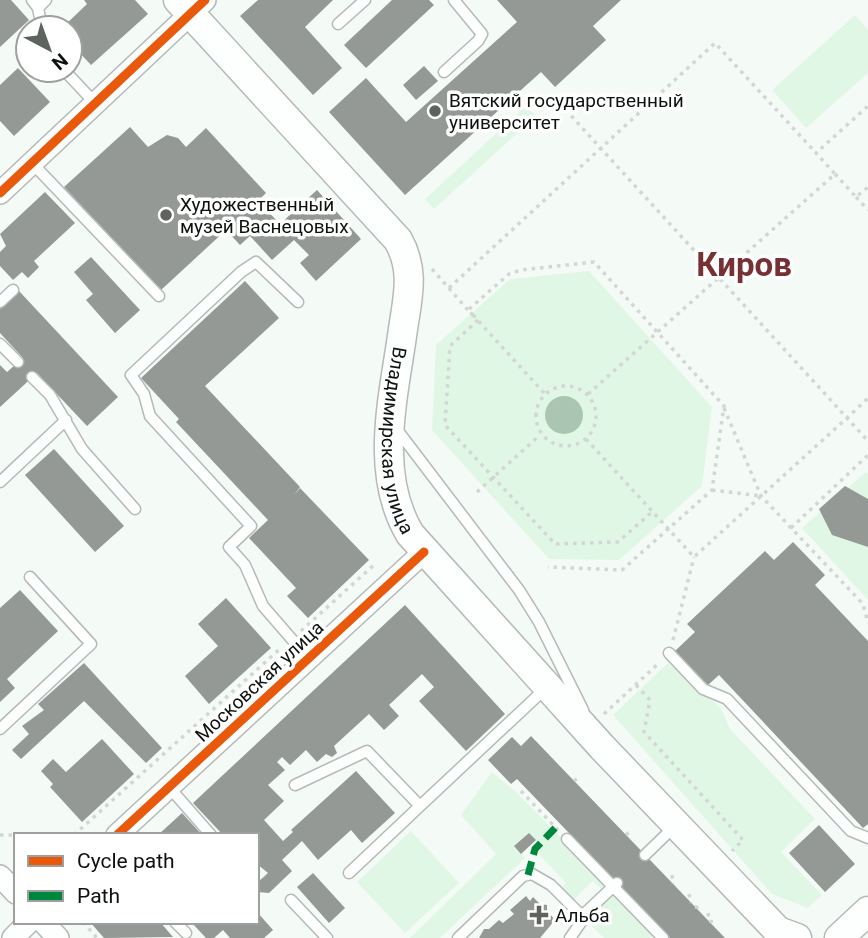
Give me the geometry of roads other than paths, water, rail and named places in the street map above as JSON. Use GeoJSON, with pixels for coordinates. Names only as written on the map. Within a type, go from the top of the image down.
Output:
{"type":"FeatureCollection","features":[{"type":"Feature","properties":{"kind":"main road","name":"Владимирская улица"},"geometry":{"type":"LineString","coordinates":[[191,4],[398,240],[407,257],[410,280],[390,421],[393,496],[401,520],[424,552],[602,747],[778,930],[797,938]]}},
{"type":"Feature","properties":{"kind":"main road"},"geometry":{"type":"LineString","coordinates":[[839,938],[868,911]]}},
{"type":"Feature","properties":{"kind":"street"},"geometry":{"type":"LineString","coordinates":[[0,193],[95,103],[191,4]]}},
{"type":"Feature","properties":{"kind":"street","name":"Московская улица"},"geometry":{"type":"LineString","coordinates":[[119,833],[424,552]]}},
{"type":"Feature","properties":{"kind":"street"},"geometry":{"type":"LineString","coordinates":[[0,876],[14,891]]}},
{"type":"Feature","properties":{"kind":"street"},"geometry":{"type":"LineString","coordinates":[[13,938],[27,924]]}},
{"type":"Feature","properties":{"kind":"street"},"geometry":{"type":"LineString","coordinates":[[45,924],[58,938]]}},
{"type":"Feature","properties":{"kind":"lane"},"geometry":{"type":"LineString","coordinates":[[338,24],[365,0]]}},
{"type":"Feature","properties":{"kind":"lane"},"geometry":{"type":"LineString","coordinates":[[444,72],[478,41],[482,34],[454,0]]}},
{"type":"Feature","properties":{"kind":"lane"},"geometry":{"type":"LineString","coordinates":[[77,84],[95,103]]}},
{"type":"Feature","properties":{"kind":"lane"},"geometry":{"type":"LineString","coordinates":[[32,163],[159,296]]}},
{"type":"Feature","properties":{"kind":"lane"},"geometry":{"type":"LineString","coordinates":[[298,302],[256,262],[241,272],[131,375],[144,394],[150,416],[251,526],[229,547],[245,565],[263,606],[309,659]]}},
{"type":"Feature","properties":{"kind":"lane"},"geometry":{"type":"LineString","coordinates":[[0,302],[13,290]]}},
{"type":"Feature","properties":{"kind":"lane"},"geometry":{"type":"LineString","coordinates":[[0,345],[18,362]]}},
{"type":"Feature","properties":{"kind":"lane"},"geometry":{"type":"LineString","coordinates":[[32,377],[50,395],[82,449],[135,509]]}},
{"type":"Feature","properties":{"kind":"lane"},"geometry":{"type":"LineString","coordinates":[[0,482],[66,420]]}},
{"type":"Feature","properties":{"kind":"lane"},"geometry":{"type":"LineString","coordinates":[[390,421],[539,622],[602,747]]}},
{"type":"Feature","properties":{"kind":"lane"},"geometry":{"type":"LineString","coordinates":[[0,729],[91,644],[30,577]]}},
{"type":"Feature","properties":{"kind":"lane"},"geometry":{"type":"LineString","coordinates":[[669,653],[703,689],[727,699],[851,831],[868,838]]}},
{"type":"Feature","properties":{"kind":"lane"},"geometry":{"type":"LineString","coordinates":[[349,873],[547,687]]}},
{"type":"Feature","properties":{"kind":"lane"},"geometry":{"type":"LineString","coordinates":[[295,785],[367,751],[420,806]]}},
{"type":"Feature","properties":{"kind":"lane"},"geometry":{"type":"LineString","coordinates":[[169,788],[209,833]]}},
{"type":"Feature","properties":{"kind":"lane"},"geometry":{"type":"LineString","coordinates":[[645,855],[677,824]]}},
{"type":"Feature","properties":{"kind":"lane"},"geometry":{"type":"LineString","coordinates":[[567,839],[615,885],[663,938]]}},
{"type":"Feature","properties":{"kind":"lane"},"geometry":{"type":"LineString","coordinates":[[458,938],[523,876],[532,874],[551,885],[582,916],[584,923],[569,938]]}},
{"type":"Feature","properties":{"kind":"lane"},"geometry":{"type":"LineString","coordinates":[[582,916],[615,885]]}},
{"type":"Feature","properties":{"kind":"lane"},"geometry":{"type":"LineString","coordinates":[[291,900],[327,938]]}},
{"type":"Feature","properties":{"kind":"lane"},"geometry":{"type":"LineString","coordinates":[[178,924],[186,933]]}},
{"type":"Feature","properties":{"kind":"place","name":"Вятский государственный университет"},"geometry":{"type":"Point","coordinates":[435,111]}},
{"type":"Feature","properties":{"kind":"place","name":"Художественный музей Васнецовых"},"geometry":{"type":"Point","coordinates":[166,215]}},
{"type":"Feature","properties":{"kind":"place","name":"Альба"},"geometry":{"type":"Point","coordinates":[539,915]}},
{"type":"Feature","properties":{"kind":"district","name":"Киров"},"geometry":{"type":"Point","coordinates":[744,264]}}]}
